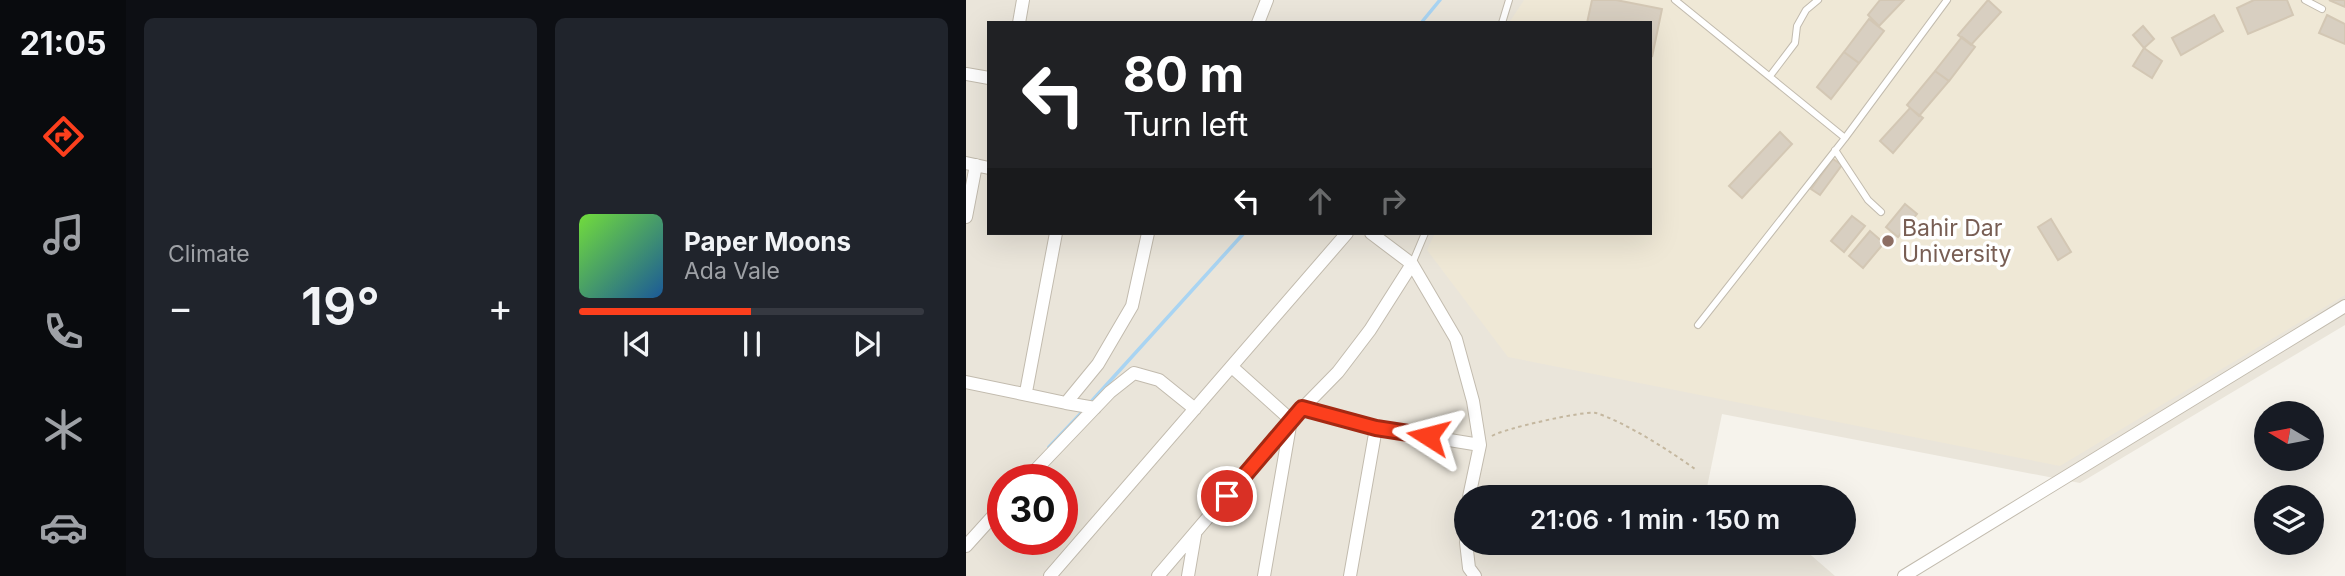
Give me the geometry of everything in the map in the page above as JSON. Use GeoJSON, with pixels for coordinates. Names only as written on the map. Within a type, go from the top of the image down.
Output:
{"type":"FeatureCollection","features":[{"type":"Feature","properties":{"kind":"street"},"geometry":{"type":"LineString","coordinates":[[1019,21],[1023,0]]}},
{"type":"Feature","properties":{"kind":"street"},"geometry":{"type":"LineString","coordinates":[[1259,21],[1267,0]]}},
{"type":"Feature","properties":{"kind":"street"},"geometry":{"type":"LineString","coordinates":[[966,74],[987,78]]}},
{"type":"Feature","properties":{"kind":"street"},"geometry":{"type":"LineString","coordinates":[[966,217],[977,165]]}},
{"type":"Feature","properties":{"kind":"street"},"geometry":{"type":"LineString","coordinates":[[1026,392],[1056,235]]}},
{"type":"Feature","properties":{"kind":"street"},"geometry":{"type":"LineString","coordinates":[[1066,403],[1098,364],[1132,306],[1148,235]]}},
{"type":"Feature","properties":{"kind":"street"},"geometry":{"type":"LineString","coordinates":[[1050,576],[1345,235]]}},
{"type":"Feature","properties":{"kind":"street"},"geometry":{"type":"LineString","coordinates":[[1374,235],[1412,264],[1456,339],[1473,401],[1480,445],[1472,485]]}},
{"type":"Feature","properties":{"kind":"street"},"geometry":{"type":"LineString","coordinates":[[1158,576],[1291,420],[1338,372],[1370,330],[1412,264]]}},
{"type":"Feature","properties":{"kind":"street"},"geometry":{"type":"LineString","coordinates":[[1904,576],[2345,306]]}},
{"type":"Feature","properties":{"kind":"street"},"geometry":{"type":"LineString","coordinates":[[1231,367],[1291,420]]}},
{"type":"Feature","properties":{"kind":"street"},"geometry":{"type":"LineString","coordinates":[[1041,464],[1094,407],[1134,373],[1159,380],[1195,409]]}},
{"type":"Feature","properties":{"kind":"street"},"geometry":{"type":"LineString","coordinates":[[966,382],[1094,407]]}},
{"type":"Feature","properties":{"kind":"street"},"geometry":{"type":"LineString","coordinates":[[1302,408],[1376,428],[1480,445]]}},
{"type":"Feature","properties":{"kind":"street"},"geometry":{"type":"LineString","coordinates":[[1264,576],[1291,420]]}},
{"type":"Feature","properties":{"kind":"street"},"geometry":{"type":"LineString","coordinates":[[1350,576],[1376,428]]}},
{"type":"Feature","properties":{"kind":"street"},"geometry":{"type":"LineString","coordinates":[[966,546],[987,523]]}},
{"type":"Feature","properties":{"kind":"street"},"geometry":{"type":"LineString","coordinates":[[1188,576],[1195,534]]}},
{"type":"Feature","properties":{"kind":"street"},"geometry":{"type":"LineString","coordinates":[[1468,555],[1469,568],[1475,576]]}},
{"type":"Feature","properties":{"kind":"lane"},"geometry":{"type":"LineString","coordinates":[[1503,21],[1509,0]]}},
{"type":"Feature","properties":{"kind":"lane"},"geometry":{"type":"LineString","coordinates":[[1675,0],[1845,138]]}},
{"type":"Feature","properties":{"kind":"lane"},"geometry":{"type":"LineString","coordinates":[[1770,76],[1795,43],[1797,26],[1806,10],[1818,0]]}},
{"type":"Feature","properties":{"kind":"lane"},"geometry":{"type":"LineString","coordinates":[[1698,325],[1845,138],[1947,0]]}},
{"type":"Feature","properties":{"kind":"lane"},"geometry":{"type":"LineString","coordinates":[[2305,0],[2322,9]]}},
{"type":"Feature","properties":{"kind":"lane"},"geometry":{"type":"LineString","coordinates":[[1835,149],[1868,200],[1881,212]]}},
{"type":"Feature","properties":{"kind":"lane"},"geometry":{"type":"LineString","coordinates":[[1412,264],[1423,235]]}},
{"type":"Feature","properties":{"kind":"path"},"geometry":{"type":"LineString","coordinates":[[1480,445],[1498,432],[1511,428],[1594,412],[1673,453],[1695,469]]}},
{"type":"Feature","properties":{"kind":"shaded area"},"geometry":{"type":"Polygon","coordinates":[[[966,0],[2345,0],[2345,325],[2080,483],[1722,414],[1707,485],[1454,485],[1454,555],[1811,555],[1835,576],[966,576],[966,0]]]}},
{"type":"Feature","properties":{"kind":"shaded area","name":"Bahir Dar University"},"geometry":{"type":"Polygon","coordinates":[[[1524,0],[2345,0],[2345,295],[2060,466],[1508,357],[1427,250],[1434,235],[1652,235],[1652,21],[1510,21],[1524,0]]]}},
{"type":"Feature","properties":{"kind":"building"},"geometry":{"type":"Polygon","coordinates":[[[1592,0],[1616,0],[1662,9],[1652,57],[1652,21],[1587,21],[1592,0]]]}},
{"type":"Feature","properties":{"kind":"building"},"geometry":{"type":"Polygon","coordinates":[[[1880,0],[1904,0],[1879,26],[1868,15],[1880,0]]]}},
{"type":"Feature","properties":{"kind":"building"},"geometry":{"type":"Polygon","coordinates":[[[1988,0],[2001,12],[1971,45],[1958,35],[1988,0]]]}},
{"type":"Feature","properties":{"kind":"building"},"geometry":{"type":"Polygon","coordinates":[[[2254,0],[2287,0],[2293,15],[2248,34],[2237,8],[2254,0]]]}},
{"type":"Feature","properties":{"kind":"building"},"geometry":{"type":"Polygon","coordinates":[[[2329,0],[2345,0],[2345,7],[2329,0]]]}},
{"type":"Feature","properties":{"kind":"building"},"geometry":{"type":"Polygon","coordinates":[[[2214,15],[2223,31],[2181,55],[2172,38],[2214,15]]]}},
{"type":"Feature","properties":{"kind":"building"},"geometry":{"type":"Polygon","coordinates":[[[2327,15],[2345,24],[2345,44],[2319,33],[2327,15]]]}},
{"type":"Feature","properties":{"kind":"building"},"geometry":{"type":"Polygon","coordinates":[[[1869,19],[1884,31],[1859,63],[1844,52],[1869,19]]]}},
{"type":"Feature","properties":{"kind":"building"},"geometry":{"type":"Polygon","coordinates":[[[2143,26],[2154,39],[2144,48],[2133,35],[2143,26]]]}},
{"type":"Feature","properties":{"kind":"building"},"geometry":{"type":"Polygon","coordinates":[[[1962,37],[1975,47],[1949,81],[1935,71],[1962,37]]]}},
{"type":"Feature","properties":{"kind":"building"},"geometry":{"type":"Polygon","coordinates":[[[2144,48],[2162,61],[2152,78],[2133,66],[2144,48]]]}},
{"type":"Feature","properties":{"kind":"building"},"geometry":{"type":"Polygon","coordinates":[[[1844,52],[1859,63],[1831,99],[1817,87],[1844,52]]]}},
{"type":"Feature","properties":{"kind":"building"},"geometry":{"type":"Polygon","coordinates":[[[1935,71],[1949,81],[1919,116],[1907,105],[1935,71]]]}},
{"type":"Feature","properties":{"kind":"building"},"geometry":{"type":"Polygon","coordinates":[[[1910,108],[1923,118],[1893,153],[1880,141],[1910,108]]]}},
{"type":"Feature","properties":{"kind":"building"},"geometry":{"type":"Polygon","coordinates":[[[1780,132],[1792,144],[1742,198],[1729,186],[1780,132]]]}},
{"type":"Feature","properties":{"kind":"building"},"geometry":{"type":"Polygon","coordinates":[[[1833,159],[1842,165],[1820,195],[1811,189],[1833,159]]]}},
{"type":"Feature","properties":{"kind":"building"},"geometry":{"type":"Polygon","coordinates":[[[1905,204],[1917,214],[1898,237],[1886,227],[1905,204]]]}},
{"type":"Feature","properties":{"kind":"building"},"geometry":{"type":"Polygon","coordinates":[[[1852,216],[1865,226],[1844,252],[1831,241],[1852,216]]]}},
{"type":"Feature","properties":{"kind":"building"},"geometry":{"type":"Polygon","coordinates":[[[2051,219],[2071,252],[2058,260],[2038,227],[2051,219]]]}},
{"type":"Feature","properties":{"kind":"building"},"geometry":{"type":"Polygon","coordinates":[[[1870,231],[1884,243],[1863,268],[1849,256],[1870,231]]]}},
{"type":"Feature","properties":{"kind":"waterway"},"geometry":{"type":"LineString","coordinates":[[1423,21],[1440,0]]}},
{"type":"Feature","properties":{"kind":"waterway"},"geometry":{"type":"LineString","coordinates":[[1090,403],[1242,235]]}},
{"type":"Feature","properties":{"kind":"waterway"},"geometry":{"type":"LineString","coordinates":[[1049,447],[1085,409]]}},
{"type":"Feature","properties":{"kind":"place","name":"Bahir Dar University"},"geometry":{"type":"Point","coordinates":[1888,241]}},
{"type":"Feature","properties":{"kind":"route"},"geometry":{"type":"LineString","coordinates":[[1227,496],[1302,408],[1376,428],[1428,436]]}}]}
